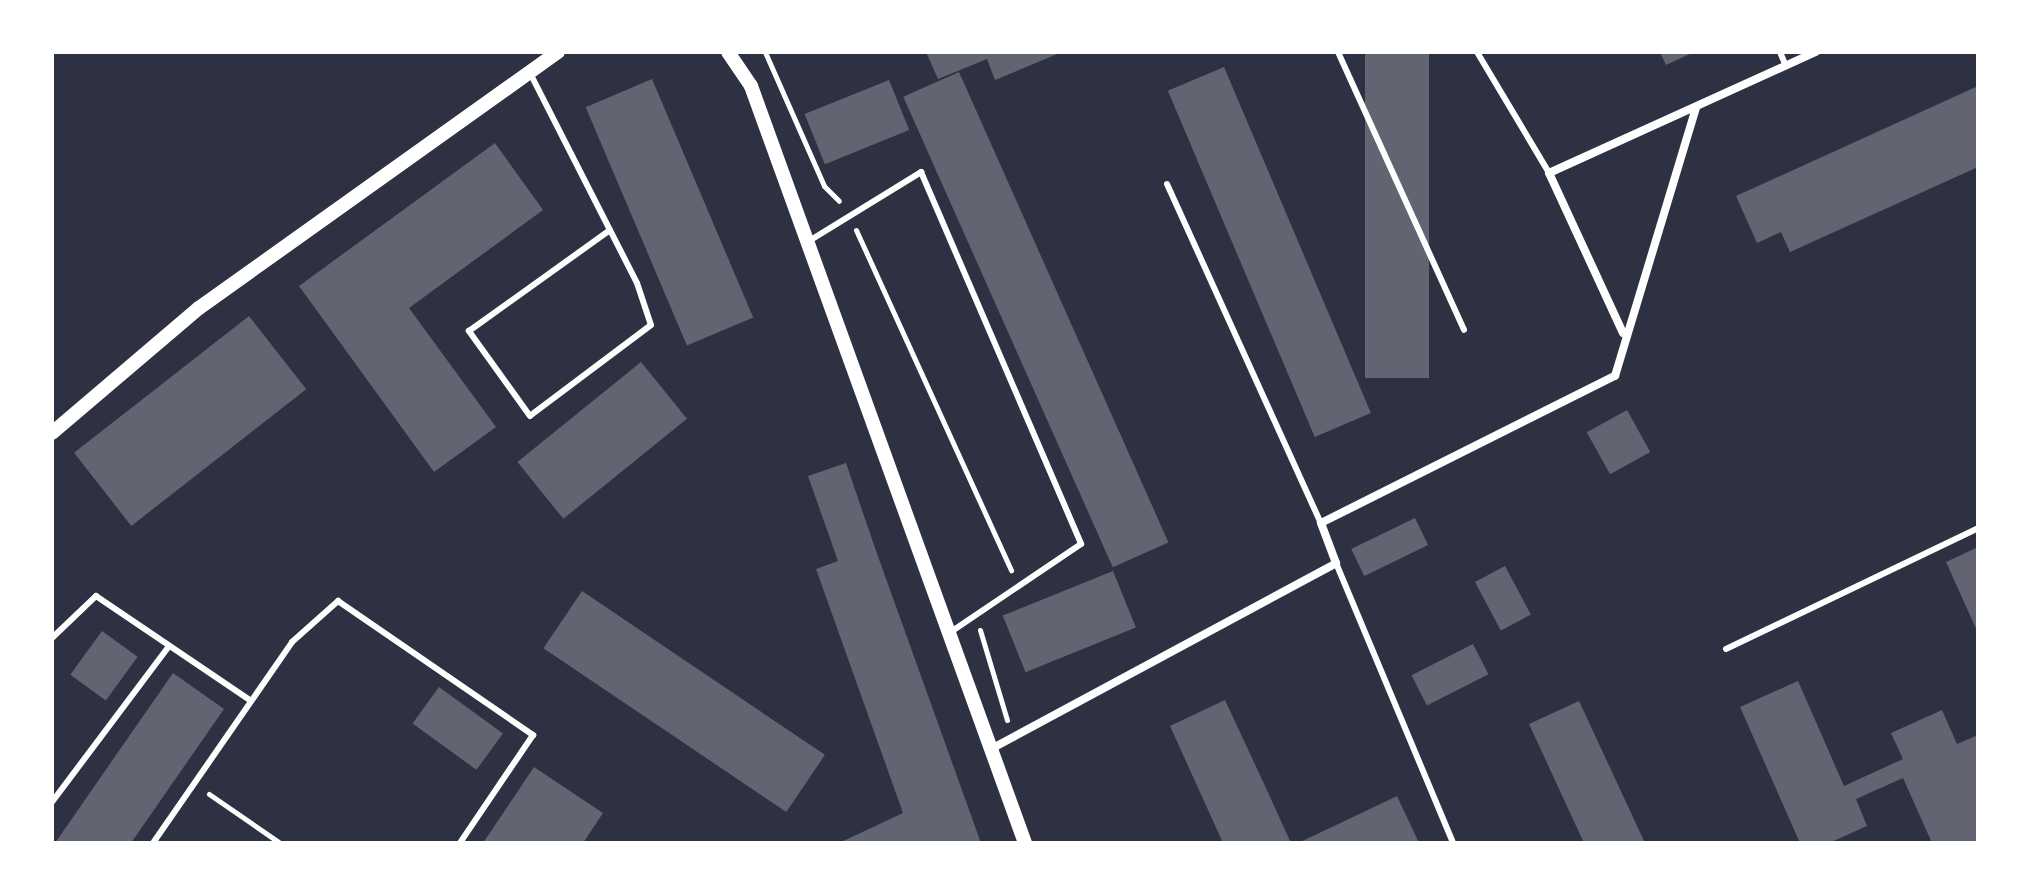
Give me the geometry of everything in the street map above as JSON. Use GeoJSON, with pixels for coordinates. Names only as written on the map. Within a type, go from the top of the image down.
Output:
{"type":"FeatureCollection","features":[{"type":"Feature","properties":{"kind":"street"},"geometry":{"type":"LineString","coordinates":[[52,433],[199,308],[558,52]]}},
{"type":"Feature","properties":{"kind":"street"},"geometry":{"type":"LineString","coordinates":[[728,52],[751,86],[1025,843]]}},
{"type":"Feature","properties":{"kind":"street"},"geometry":{"type":"LineString","coordinates":[[1623,333],[1549,173],[1816,52]]}},
{"type":"Feature","properties":{"kind":"street"},"geometry":{"type":"LineString","coordinates":[[991,749],[1336,563],[1321,523],[1615,376],[1623,333],[1696,107]]}},
{"type":"Feature","properties":{"kind":"lane"},"geometry":{"type":"LineString","coordinates":[[1338,52],[1464,330]]}},
{"type":"Feature","properties":{"kind":"lane"},"geometry":{"type":"LineString","coordinates":[[1477,52],[1549,173]]}},
{"type":"Feature","properties":{"kind":"lane"},"geometry":{"type":"LineString","coordinates":[[1780,52],[1786,66]]}},
{"type":"Feature","properties":{"kind":"lane"},"geometry":{"type":"LineString","coordinates":[[530,73],[610,230],[651,325],[530,416],[469,331],[610,230]]}},
{"type":"Feature","properties":{"kind":"lane"},"geometry":{"type":"LineString","coordinates":[[807,242],[921,172],[1081,544],[949,633]]}},
{"type":"Feature","properties":{"kind":"lane"},"geometry":{"type":"LineString","coordinates":[[1167,184],[1321,523]]}},
{"type":"Feature","properties":{"kind":"lane"},"geometry":{"type":"LineString","coordinates":[[1726,649],[1978,528]]}},
{"type":"Feature","properties":{"kind":"lane"},"geometry":{"type":"LineString","coordinates":[[1336,563],[1453,843]]}},
{"type":"Feature","properties":{"kind":"lane"},"geometry":{"type":"LineString","coordinates":[[52,638],[96,596],[251,701]]}},
{"type":"Feature","properties":{"kind":"lane"},"geometry":{"type":"LineString","coordinates":[[153,843],[292,642],[338,601],[533,735],[460,843]]}},
{"type":"Feature","properties":{"kind":"lane"},"geometry":{"type":"LineString","coordinates":[[52,802],[169,646]]}},
{"type":"Feature","properties":{"kind":"path"},"geometry":{"type":"LineString","coordinates":[[765,52],[824,186],[850,216],[1018,586]]}},
{"type":"Feature","properties":{"kind":"path"},"geometry":{"type":"LineString","coordinates":[[990,617],[978,624],[1013,738]]}},
{"type":"Feature","properties":{"kind":"path"},"geometry":{"type":"LineString","coordinates":[[195,784],[280,843]]}},
{"type":"Feature","properties":{"kind":"building"},"geometry":{"type":"Polygon","coordinates":[[[926,52],[1062,52],[995,80],[987,59],[938,79],[926,52]]]}},
{"type":"Feature","properties":{"kind":"building"},"geometry":{"type":"Polygon","coordinates":[[[1365,52],[1429,52],[1429,378],[1365,378],[1365,52]]]}},
{"type":"Feature","properties":{"kind":"building"},"geometry":{"type":"Polygon","coordinates":[[[1660,52],[1694,52],[1666,65],[1660,52]]]}},
{"type":"Feature","properties":{"kind":"building"},"geometry":{"type":"Polygon","coordinates":[[[1224,67],[1371,413],[1315,437],[1168,91],[1224,67]]]}},
{"type":"Feature","properties":{"kind":"building"},"geometry":{"type":"Polygon","coordinates":[[[959,72],[1168,542],[1113,567],[903,97],[959,72]]]}},
{"type":"Feature","properties":{"kind":"building"},"geometry":{"type":"Polygon","coordinates":[[[652,79],[753,317],[687,346],[586,107],[652,79]]]}},
{"type":"Feature","properties":{"kind":"building"},"geometry":{"type":"Polygon","coordinates":[[[889,80],[909,130],[825,164],[805,114],[889,80]]]}},
{"type":"Feature","properties":{"kind":"building"},"geometry":{"type":"Polygon","coordinates":[[[1978,86],[1978,167],[1790,252],[1781,232],[1757,243],[1736,196],[1978,86]]]}},
{"type":"Feature","properties":{"kind":"building"},"geometry":{"type":"Polygon","coordinates":[[[495,143],[543,210],[409,308],[496,427],[434,472],[299,286],[495,143]]]}},
{"type":"Feature","properties":{"kind":"building"},"geometry":{"type":"Polygon","coordinates":[[[249,316],[306,389],[131,526],[74,453],[249,316]]]}},
{"type":"Feature","properties":{"kind":"building"},"geometry":{"type":"Polygon","coordinates":[[[641,362],[687,419],[563,519],[517,462],[641,362]]]}},
{"type":"Feature","properties":{"kind":"building"},"geometry":{"type":"Polygon","coordinates":[[[1627,410],[1650,452],[1610,474],[1587,432],[1627,410]]]}},
{"type":"Feature","properties":{"kind":"building"},"geometry":{"type":"Polygon","coordinates":[[[846,463],[981,843],[839,843],[903,813],[816,569],[838,561],[808,476],[846,463]]]}},
{"type":"Feature","properties":{"kind":"building"},"geometry":{"type":"Polygon","coordinates":[[[1415,518],[1428,545],[1364,576],[1351,549],[1415,518]]]}},
{"type":"Feature","properties":{"kind":"building"},"geometry":{"type":"Polygon","coordinates":[[[1978,547],[1978,633],[1946,562],[1978,547]]]}},
{"type":"Feature","properties":{"kind":"building"},"geometry":{"type":"Polygon","coordinates":[[[1505,566],[1531,615],[1501,631],[1475,582],[1505,566]]]}},
{"type":"Feature","properties":{"kind":"building"},"geometry":{"type":"Polygon","coordinates":[[[1113,571],[1136,628],[1026,672],[1003,616],[1113,571]]]}},
{"type":"Feature","properties":{"kind":"building"},"geometry":{"type":"Polygon","coordinates":[[[582,591],[825,755],[786,812],[543,648],[582,591]]]}},
{"type":"Feature","properties":{"kind":"building"},"geometry":{"type":"Polygon","coordinates":[[[102,631],[138,657],[106,701],[70,675],[102,631]]]}},
{"type":"Feature","properties":{"kind":"building"},"geometry":{"type":"Polygon","coordinates":[[[1473,644],[1488,674],[1427,706],[1412,675],[1473,644]]]}},
{"type":"Feature","properties":{"kind":"building"},"geometry":{"type":"Polygon","coordinates":[[[173,673],[224,709],[131,843],[55,843],[173,673]]]}},
{"type":"Feature","properties":{"kind":"building"},"geometry":{"type":"Polygon","coordinates":[[[1798,681],[1844,786],[1903,759],[1891,733],[1942,710],[1957,744],[1978,735],[1978,843],[1932,843],[1903,778],[1856,799],[1867,826],[1829,843],[1800,843],[1740,707],[1798,681]]]}},
{"type":"Feature","properties":{"kind":"building"},"geometry":{"type":"Polygon","coordinates":[[[439,687],[503,733],[476,770],[413,723],[439,687]]]}},
{"type":"Feature","properties":{"kind":"building"},"geometry":{"type":"Polygon","coordinates":[[[1225,700],[1291,843],[1223,843],[1170,726],[1225,700]]]}},
{"type":"Feature","properties":{"kind":"building"},"geometry":{"type":"Polygon","coordinates":[[[1579,701],[1645,843],[1584,843],[1529,724],[1579,701]]]}},
{"type":"Feature","properties":{"kind":"building"},"geometry":{"type":"Polygon","coordinates":[[[534,767],[603,813],[583,843],[483,843],[534,767]]]}},
{"type":"Feature","properties":{"kind":"building"},"geometry":{"type":"Polygon","coordinates":[[[1397,796],[1419,843],[1298,843],[1351,818],[1397,796]]]}}]}
